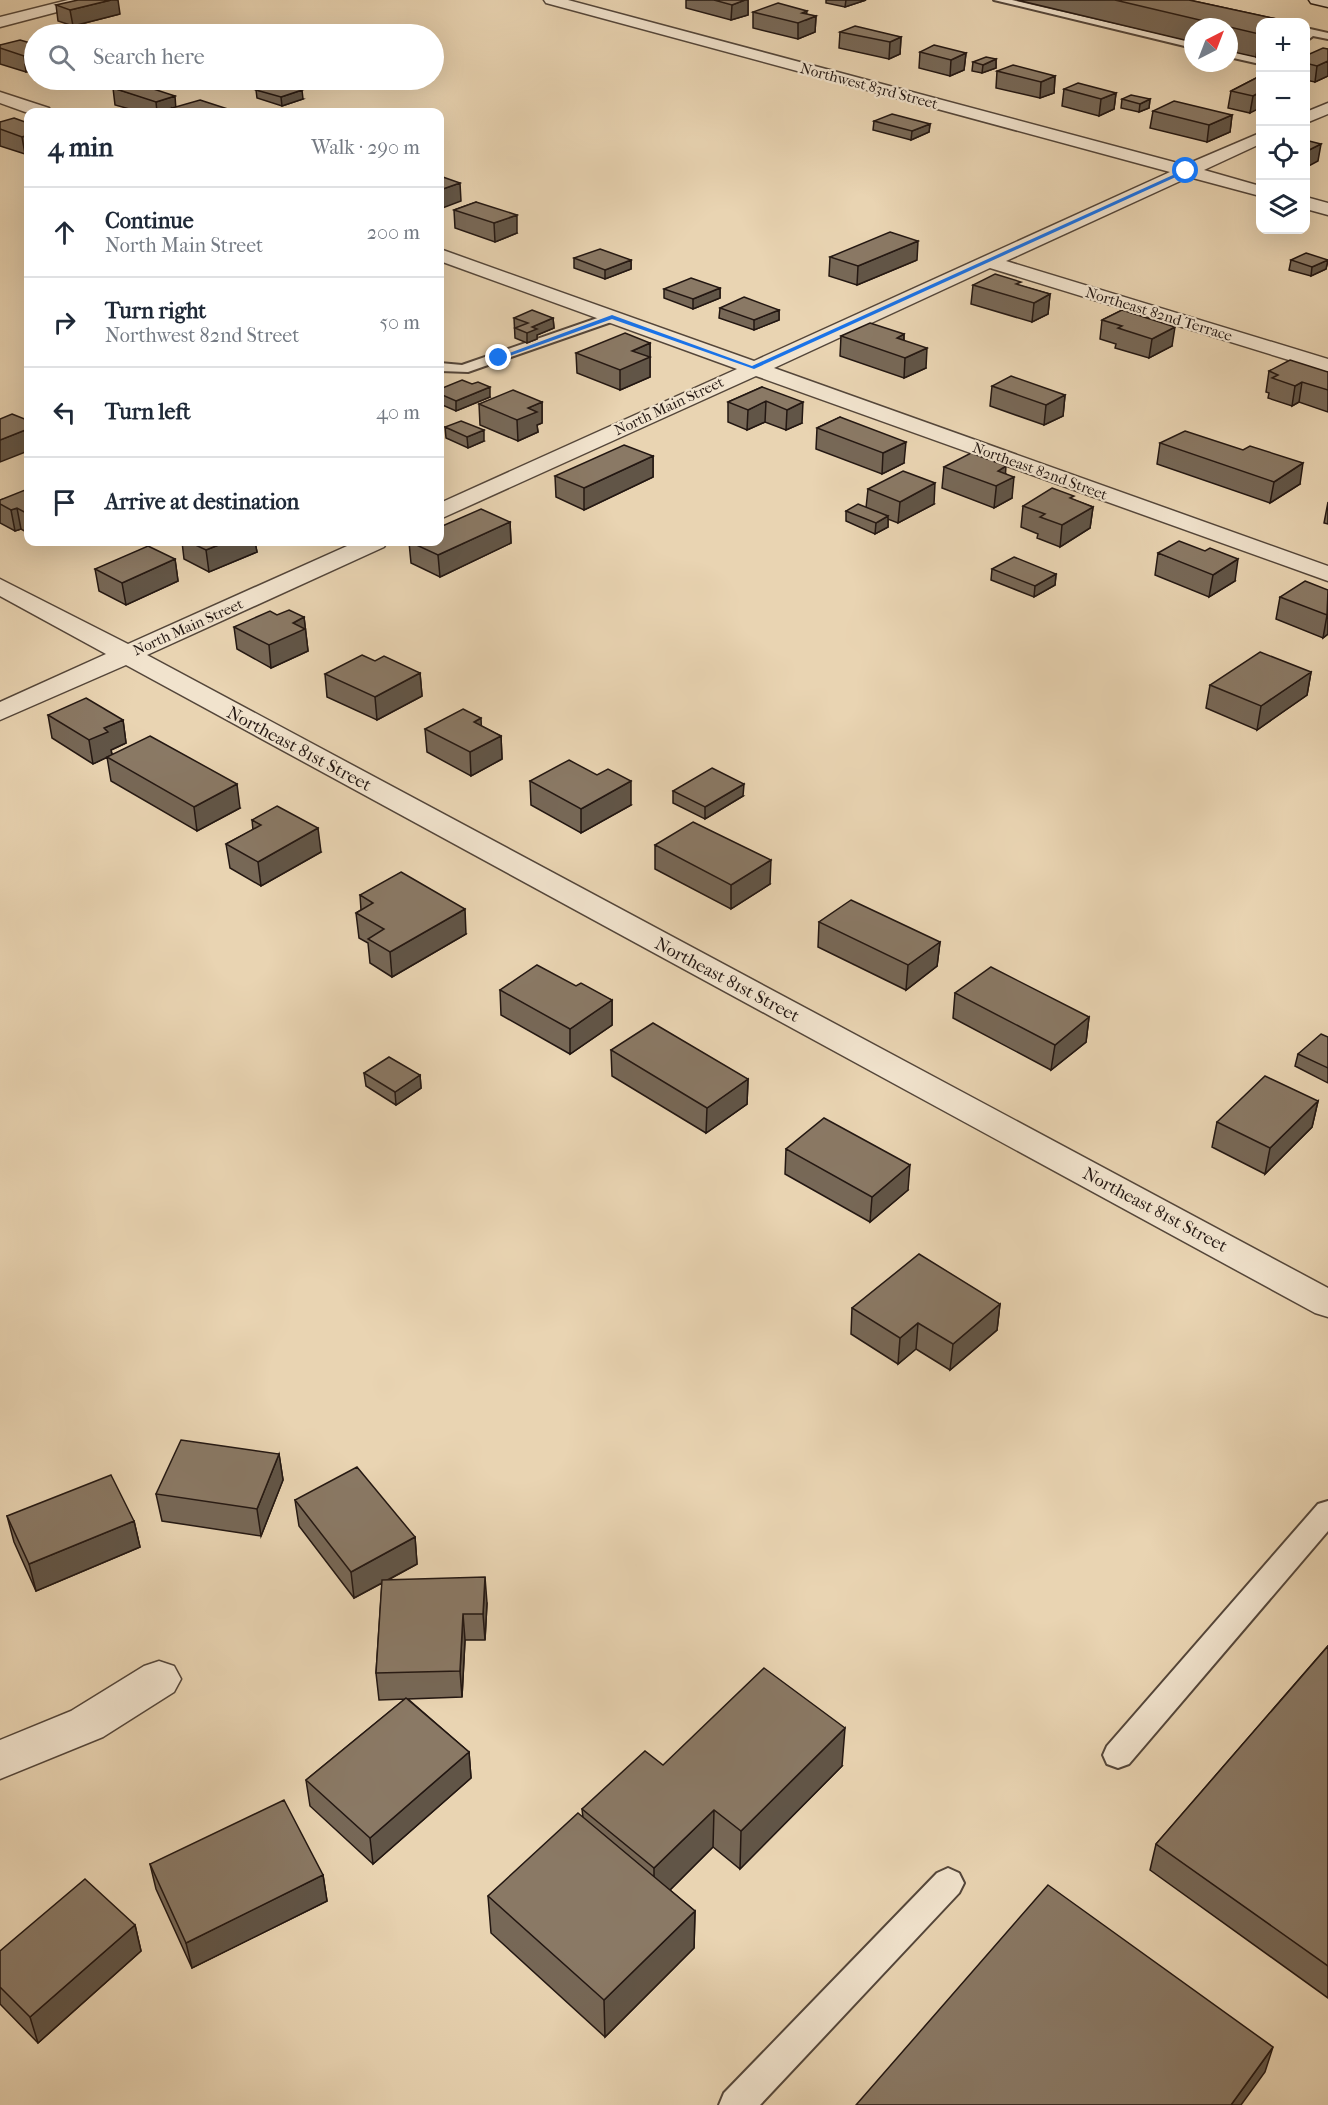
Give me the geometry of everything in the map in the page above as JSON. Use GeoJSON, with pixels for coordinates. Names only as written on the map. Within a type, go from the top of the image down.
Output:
{"type":"FeatureCollection","features":[{"type":"Feature","properties":{"kind":"street"},"geometry":{"type":"LineString","coordinates":[[0,22],[86,0]]}},
{"type":"Feature","properties":{"kind":"street","name":"Northwest 83rd Street"},"geometry":{"type":"LineString","coordinates":[[551,0],[1256,190]]}},
{"type":"Feature","properties":{"kind":"street"},"geometry":{"type":"LineString","coordinates":[[1316,0],[1328,3]]}},
{"type":"Feature","properties":{"kind":"street"},"geometry":{"type":"LineString","coordinates":[[0,97],[32,108]]}},
{"type":"Feature","properties":{"kind":"street"},"geometry":{"type":"LineString","coordinates":[[1310,116],[1328,108]]}},
{"type":"Feature","properties":{"kind":"street","name":"North Main Street"},"geometry":{"type":"LineString","coordinates":[[444,510],[1256,140]]}},
{"type":"Feature","properties":{"kind":"street"},"geometry":{"type":"LineString","coordinates":[[1310,204],[1328,209]]}},
{"type":"Feature","properties":{"kind":"street","name":"Northeast 82nd Street"},"geometry":{"type":"LineString","coordinates":[[444,256],[1328,574]]}},
{"type":"Feature","properties":{"kind":"street","name":"Northeast 82nd Terrace"},"geometry":{"type":"LineString","coordinates":[[990,262],[1328,366]]}},
{"type":"Feature","properties":{"kind":"street","name":"North Main Street"},"geometry":{"type":"LineString","coordinates":[[0,712],[366,546]]}},
{"type":"Feature","properties":{"kind":"street","name":"Northeast 81st Street"},"geometry":{"type":"LineString","coordinates":[[0,586],[1328,1304]]}},
{"type":"Feature","properties":{"kind":"street"},"geometry":{"type":"LineString","coordinates":[[0,1760],[87,1724],[159,1679]]}},
{"type":"Feature","properties":{"kind":"lane"},"geometry":{"type":"LineString","coordinates":[[999,0],[1184,43]]}},
{"type":"Feature","properties":{"kind":"lane"},"geometry":{"type":"LineString","coordinates":[[1310,34],[1328,21]]}},
{"type":"Feature","properties":{"kind":"lane"},"geometry":{"type":"LineString","coordinates":[[1310,35],[1328,36]]}},
{"type":"Feature","properties":{"kind":"lane"},"geometry":{"type":"LineString","coordinates":[[1238,56],[1256,60]]}},
{"type":"Feature","properties":{"kind":"lane"},"geometry":{"type":"LineString","coordinates":[[444,368],[463,369],[612,317]]}},
{"type":"Feature","properties":{"kind":"lane"},"geometry":{"type":"LineString","coordinates":[[444,383],[463,369]]}},
{"type":"Feature","properties":{"kind":"lane"},"geometry":{"type":"LineString","coordinates":[[1118,1755],[1328,1512]]}},
{"type":"Feature","properties":{"kind":"lane"},"geometry":{"type":"LineString","coordinates":[[736,2105],[948,1883]]}},
{"type":"Feature","properties":{"kind":"building"},"geometry":{"type":"Polygon","coordinates":[[[78,0],[111,0],[70,10],[56,5],[78,0]]]}},
{"type":"Feature","properties":{"kind":"building"},"geometry":{"type":"Polygon","coordinates":[[[714,0],[745,0],[732,5],[714,0]]]}},
{"type":"Feature","properties":{"kind":"building"},"geometry":{"type":"Polygon","coordinates":[[[1115,0],[1189,0],[1272,18],[1256,18],[1256,33],[1238,29],[1238,18],[1191,18],[1115,0]]]}},
{"type":"Feature","properties":{"kind":"building"},"geometry":{"type":"Polygon","coordinates":[[[778,3],[807,11],[802,13],[816,16],[798,23],[753,12],[778,3]]]}},
{"type":"Feature","properties":{"kind":"building"},"geometry":{"type":"Polygon","coordinates":[[[855,26],[901,37],[890,42],[840,32],[855,26]]]}},
{"type":"Feature","properties":{"kind":"building"},"geometry":{"type":"Polygon","coordinates":[[[24,41],[24,56],[0,48],[0,45],[24,41]]]}},
{"type":"Feature","properties":{"kind":"building"},"geometry":{"type":"Polygon","coordinates":[[[934,45],[966,53],[951,60],[920,52],[934,45]]]}},
{"type":"Feature","properties":{"kind":"building"},"geometry":{"type":"Polygon","coordinates":[[[1323,48],[1328,49],[1328,61],[1317,66],[1310,64],[1310,54],[1323,48]]]}},
{"type":"Feature","properties":{"kind":"building"},"geometry":{"type":"Polygon","coordinates":[[[986,57],[996,59],[983,65],[973,62],[986,57]]]}},
{"type":"Feature","properties":{"kind":"building"},"geometry":{"type":"Polygon","coordinates":[[[1013,65],[1055,76],[1041,82],[997,71],[1013,65]]]}},
{"type":"Feature","properties":{"kind":"building"},"geometry":{"type":"Polygon","coordinates":[[[1256,78],[1256,94],[1253,96],[1231,91],[1256,78]]]}},
{"type":"Feature","properties":{"kind":"building"},"geometry":{"type":"Polygon","coordinates":[[[1078,83],[1116,93],[1101,99],[1064,89],[1078,83]]]}},
{"type":"Feature","properties":{"kind":"building"},"geometry":{"type":"Polygon","coordinates":[[[119,90],[157,90],[175,96],[156,102],[119,90]]]}},
{"type":"Feature","properties":{"kind":"building"},"geometry":{"type":"Polygon","coordinates":[[[256,90],[302,90],[281,97],[256,90]]]}},
{"type":"Feature","properties":{"kind":"building"},"geometry":{"type":"Polygon","coordinates":[[[1131,95],[1150,99],[1140,104],[1122,99],[1131,95]]]}},
{"type":"Feature","properties":{"kind":"building"},"geometry":{"type":"Polygon","coordinates":[[[200,100],[225,108],[172,108],[200,100]]]}},
{"type":"Feature","properties":{"kind":"building"},"geometry":{"type":"Polygon","coordinates":[[[1174,101],[1232,115],[1209,125],[1153,111],[1174,101]]]}},
{"type":"Feature","properties":{"kind":"building"},"geometry":{"type":"Polygon","coordinates":[[[892,114],[930,124],[912,131],[874,121],[892,114]]]}},
{"type":"Feature","properties":{"kind":"building"},"geometry":{"type":"Polygon","coordinates":[[[14,118],[24,122],[24,136],[0,129],[0,122],[14,118]]]}},
{"type":"Feature","properties":{"kind":"building"},"geometry":{"type":"Polygon","coordinates":[[[1310,141],[1321,144],[1310,150],[1310,141]]]}},
{"type":"Feature","properties":{"kind":"building"},"geometry":{"type":"Polygon","coordinates":[[[444,177],[460,183],[444,189],[444,177]]]}},
{"type":"Feature","properties":{"kind":"building"},"geometry":{"type":"Polygon","coordinates":[[[476,202],[517,215],[494,223],[454,210],[476,202]]]}},
{"type":"Feature","properties":{"kind":"building"},"geometry":{"type":"Polygon","coordinates":[[[890,232],[918,241],[858,266],[830,257],[890,232]]]}},
{"type":"Feature","properties":{"kind":"building"},"geometry":{"type":"Polygon","coordinates":[[[600,249],[631,260],[605,270],[574,258],[600,249]]]}},
{"type":"Feature","properties":{"kind":"building"},"geometry":{"type":"Polygon","coordinates":[[[1306,253],[1328,260],[1312,267],[1291,260],[1306,253]]]}},
{"type":"Feature","properties":{"kind":"building"},"geometry":{"type":"Polygon","coordinates":[[[995,274],[1021,282],[1016,284],[1050,294],[1034,303],[973,285],[995,274]]]}},
{"type":"Feature","properties":{"kind":"building"},"geometry":{"type":"Polygon","coordinates":[[[691,278],[720,288],[693,299],[664,289],[691,278]]]}},
{"type":"Feature","properties":{"kind":"building"},"geometry":{"type":"Polygon","coordinates":[[[744,297],[779,310],[754,320],[720,308],[744,297]]]}},
{"type":"Feature","properties":{"kind":"building"},"geometry":{"type":"Polygon","coordinates":[[[532,310],[553,318],[532,327],[537,329],[527,333],[515,328],[528,323],[514,318],[532,310]]]}},
{"type":"Feature","properties":{"kind":"building"},"geometry":{"type":"Polygon","coordinates":[[[1122,310],[1175,327],[1152,339],[1102,320],[1122,310]]]}},
{"type":"Feature","properties":{"kind":"building"},"geometry":{"type":"Polygon","coordinates":[[[870,323],[904,334],[897,338],[927,348],[905,358],[841,336],[870,323]]]}},
{"type":"Feature","properties":{"kind":"building"},"geometry":{"type":"Polygon","coordinates":[[[625,333],[650,343],[632,351],[650,357],[620,370],[576,353],[625,333]]]}},
{"type":"Feature","properties":{"kind":"building"},"geometry":{"type":"Polygon","coordinates":[[[1290,360],[1328,372],[1328,390],[1302,382],[1295,386],[1272,378],[1278,375],[1269,371],[1290,360]]]}},
{"type":"Feature","properties":{"kind":"building"},"geometry":{"type":"Polygon","coordinates":[[[1011,376],[1065,395],[1046,405],[992,386],[1011,376]]]}},
{"type":"Feature","properties":{"kind":"building"},"geometry":{"type":"Polygon","coordinates":[[[462,380],[472,384],[478,382],[490,387],[456,401],[444,396],[444,387],[462,380]]]}},
{"type":"Feature","properties":{"kind":"building"},"geometry":{"type":"Polygon","coordinates":[[[762,387],[803,402],[787,410],[766,401],[748,410],[728,402],[762,387]]]}},
{"type":"Feature","properties":{"kind":"building"},"geometry":{"type":"Polygon","coordinates":[[[513,390],[542,402],[528,408],[537,412],[517,420],[479,404],[513,390]]]}},
{"type":"Feature","properties":{"kind":"building"},"geometry":{"type":"Polygon","coordinates":[[[12,414],[24,418],[24,431],[0,440],[0,419],[12,414]]]}},
{"type":"Feature","properties":{"kind":"building"},"geometry":{"type":"Polygon","coordinates":[[[840,417],[906,442],[883,453],[817,428],[840,417]]]}},
{"type":"Feature","properties":{"kind":"building"},"geometry":{"type":"Polygon","coordinates":[[[461,421],[484,430],[467,437],[445,427],[461,421]]]}},
{"type":"Feature","properties":{"kind":"building"},"geometry":{"type":"Polygon","coordinates":[[[1185,431],[1243,450],[1250,446],[1303,463],[1274,482],[1160,443],[1185,431]]]}},
{"type":"Feature","properties":{"kind":"building"},"geometry":{"type":"Polygon","coordinates":[[[624,445],[653,456],[584,488],[555,476],[624,445]]]}},
{"type":"Feature","properties":{"kind":"building"},"geometry":{"type":"Polygon","coordinates":[[[971,453],[1006,466],[998,471],[1014,477],[996,486],[944,467],[971,453]]]}},
{"type":"Feature","properties":{"kind":"building"},"geometry":{"type":"Polygon","coordinates":[[[903,471],[935,483],[900,502],[868,489],[903,471]]]}},
{"type":"Feature","properties":{"kind":"building"},"geometry":{"type":"Polygon","coordinates":[[[1052,488],[1074,496],[1070,498],[1093,507],[1062,525],[1040,517],[1045,514],[1023,506],[1052,488]]]}},
{"type":"Feature","properties":{"kind":"building"},"geometry":{"type":"Polygon","coordinates":[[[24,490],[24,512],[17,508],[11,510],[0,504],[0,500],[24,490]]]}},
{"type":"Feature","properties":{"kind":"building"},"geometry":{"type":"Polygon","coordinates":[[[858,504],[888,516],[876,523],[846,511],[858,504]]]}},
{"type":"Feature","properties":{"kind":"building"},"geometry":{"type":"Polygon","coordinates":[[[481,509],[510,522],[438,555],[419,546],[444,546],[444,525],[481,509]]]}},
{"type":"Feature","properties":{"kind":"building"},"geometry":{"type":"Polygon","coordinates":[[[1179,541],[1205,551],[1210,548],[1238,559],[1213,575],[1158,553],[1179,541]]]}},
{"type":"Feature","properties":{"kind":"building"},"geometry":{"type":"Polygon","coordinates":[[[148,546],[175,559],[122,583],[95,569],[148,546]]]}},
{"type":"Feature","properties":{"kind":"building"},"geometry":{"type":"Polygon","coordinates":[[[198,546],[216,546],[206,550],[198,546]]]}},
{"type":"Feature","properties":{"kind":"building"},"geometry":{"type":"Polygon","coordinates":[[[1014,557],[1056,574],[1035,586],[992,569],[1014,557]]]}},
{"type":"Feature","properties":{"kind":"building"},"geometry":{"type":"Polygon","coordinates":[[[1305,581],[1328,590],[1327,615],[1280,597],[1305,581]]]}},
{"type":"Feature","properties":{"kind":"building"},"geometry":{"type":"Polygon","coordinates":[[[289,610],[304,617],[293,623],[305,629],[269,645],[234,627],[270,611],[277,615],[289,610]]]}},
{"type":"Feature","properties":{"kind":"building"},"geometry":{"type":"Polygon","coordinates":[[[1260,652],[1311,672],[1261,706],[1210,685],[1260,652]]]}},
{"type":"Feature","properties":{"kind":"building"},"geometry":{"type":"Polygon","coordinates":[[[362,655],[375,661],[384,656],[420,673],[375,697],[325,674],[362,655]]]}},
{"type":"Feature","properties":{"kind":"building"},"geometry":{"type":"Polygon","coordinates":[[[86,698],[123,720],[104,728],[108,732],[89,740],[48,715],[86,698]]]}},
{"type":"Feature","properties":{"kind":"building"},"geometry":{"type":"Polygon","coordinates":[[[463,709],[481,718],[474,722],[501,736],[470,752],[425,729],[463,709]]]}},
{"type":"Feature","properties":{"kind":"building"},"geometry":{"type":"Polygon","coordinates":[[[150,736],[237,784],[194,807],[107,757],[150,736]]]}},
{"type":"Feature","properties":{"kind":"building"},"geometry":{"type":"Polygon","coordinates":[[[569,760],[597,775],[608,769],[631,781],[581,809],[530,781],[569,760]]]}},
{"type":"Feature","properties":{"kind":"building"},"geometry":{"type":"Polygon","coordinates":[[[712,768],[744,784],[705,807],[673,791],[712,768]]]}},
{"type":"Feature","properties":{"kind":"building"},"geometry":{"type":"Polygon","coordinates":[[[277,806],[318,828],[258,862],[226,844],[261,825],[252,820],[277,806]]]}},
{"type":"Feature","properties":{"kind":"building"},"geometry":{"type":"Polygon","coordinates":[[[693,822],[771,860],[731,885],[655,845],[693,822]]]}},
{"type":"Feature","properties":{"kind":"building"},"geometry":{"type":"Polygon","coordinates":[[[401,872],[465,909],[390,952],[368,939],[384,929],[356,913],[373,903],[360,895],[401,872]]]}},
{"type":"Feature","properties":{"kind":"building"},"geometry":{"type":"Polygon","coordinates":[[[851,900],[940,942],[908,965],[819,922],[851,900]]]}},
{"type":"Feature","properties":{"kind":"building"},"geometry":{"type":"Polygon","coordinates":[[[537,965],[576,986],[581,983],[612,1000],[570,1029],[500,990],[537,965]]]}},
{"type":"Feature","properties":{"kind":"building"},"geometry":{"type":"Polygon","coordinates":[[[991,967],[1089,1017],[1055,1045],[955,993],[991,967]]]}},
{"type":"Feature","properties":{"kind":"building"},"geometry":{"type":"Polygon","coordinates":[[[653,1023],[748,1079],[707,1108],[611,1050],[653,1023]]]}},
{"type":"Feature","properties":{"kind":"building"},"geometry":{"type":"Polygon","coordinates":[[[1321,1034],[1328,1037],[1328,1068],[1298,1054],[1321,1034]]]}},
{"type":"Feature","properties":{"kind":"building"},"geometry":{"type":"Polygon","coordinates":[[[389,1057],[420,1075],[395,1092],[364,1073],[389,1057]]]}},
{"type":"Feature","properties":{"kind":"building"},"geometry":{"type":"Polygon","coordinates":[[[1265,1076],[1318,1101],[1270,1148],[1217,1122],[1265,1076]]]}},
{"type":"Feature","properties":{"kind":"building"},"geometry":{"type":"Polygon","coordinates":[[[824,1118],[910,1165],[872,1197],[786,1149],[824,1118]]]}},
{"type":"Feature","properties":{"kind":"building"},"geometry":{"type":"Polygon","coordinates":[[[919,1254],[1000,1304],[953,1344],[918,1323],[900,1338],[852,1308],[919,1254]]]}},
{"type":"Feature","properties":{"kind":"building"},"geometry":{"type":"Polygon","coordinates":[[[181,1440],[279,1454],[257,1509],[156,1494],[181,1440]]]}},
{"type":"Feature","properties":{"kind":"building"},"geometry":{"type":"Polygon","coordinates":[[[357,1467],[415,1537],[351,1572],[295,1500],[357,1467]]]}},
{"type":"Feature","properties":{"kind":"building"},"geometry":{"type":"Polygon","coordinates":[[[111,1475],[134,1521],[29,1564],[7,1516],[111,1475]]]}},
{"type":"Feature","properties":{"kind":"building"},"geometry":{"type":"Polygon","coordinates":[[[485,1577],[483,1614],[463,1614],[460,1671],[376,1673],[382,1580],[485,1577]]]}},
{"type":"Feature","properties":{"kind":"building"},"geometry":{"type":"Polygon","coordinates":[[[1328,1646],[1328,1966],[1156,1844],[1328,1646]]]}},
{"type":"Feature","properties":{"kind":"building"},"geometry":{"type":"Polygon","coordinates":[[[764,1668],[845,1728],[741,1831],[714,1810],[654,1868],[582,1809],[645,1751],[663,1765],[764,1668]]]}},
{"type":"Feature","properties":{"kind":"building"},"geometry":{"type":"Polygon","coordinates":[[[406,1698],[469,1752],[370,1838],[306,1780],[406,1698]]]}},
{"type":"Feature","properties":{"kind":"building"},"geometry":{"type":"Polygon","coordinates":[[[284,1800],[323,1875],[186,1943],[150,1864],[284,1800]]]}},
{"type":"Feature","properties":{"kind":"building"},"geometry":{"type":"Polygon","coordinates":[[[578,1813],[695,1911],[604,2000],[488,1896],[578,1813]]]}},
{"type":"Feature","properties":{"kind":"building"},"geometry":{"type":"Polygon","coordinates":[[[85,1879],[135,1925],[30,2017],[0,1987],[0,1951],[85,1879]]]}},
{"type":"Feature","properties":{"kind":"building"},"geometry":{"type":"Polygon","coordinates":[[[1048,1885],[1273,2047],[1231,2105],[856,2105],[1048,1885]]]}},
{"type":"Feature","properties":{"kind":"route"},"geometry":{"type":"LineString","coordinates":[[499,358],[612,317],[752,368],[990,262],[1186,171]]}}]}
